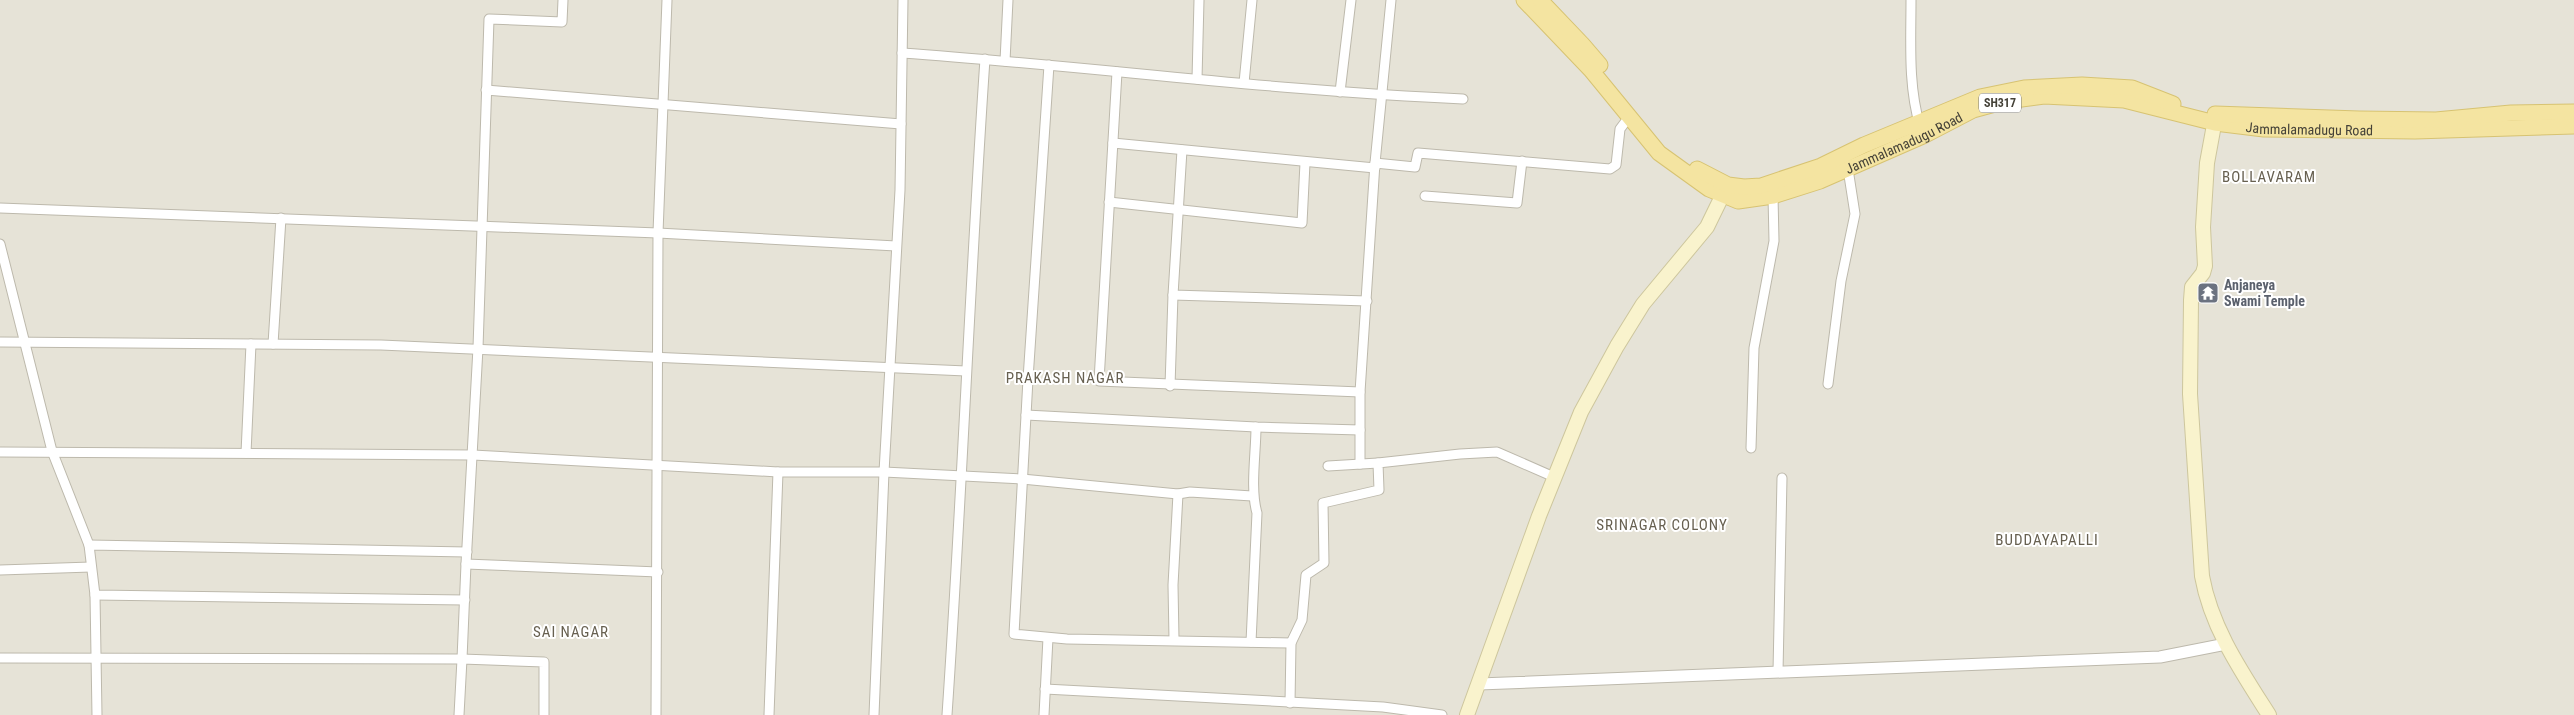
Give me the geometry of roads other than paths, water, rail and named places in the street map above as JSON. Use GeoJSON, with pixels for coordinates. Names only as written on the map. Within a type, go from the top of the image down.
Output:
{"type":"FeatureCollection","features":[{"type":"Feature","properties":{"kind":"main road","name":"Jammalamadugu Road"},"geometry":{"type":"LineString","coordinates":[[1524,0],[1560,35],[1659,153],[1693,178],[1725,190],[1738,201],[1773,196],[1827,171],[1848,169],[1921,129]]}},
{"type":"Feature","properties":{"kind":"main road"},"geometry":{"type":"LineString","coordinates":[[1540,0],[1582,44],[1666,145],[1725,190],[1761,186],[1827,171],[1921,129],[1980,96],[2014,95],[2060,90],[2132,88],[2177,110],[2216,119],[2327,124],[2424,125],[2533,120],[2574,112]]}},
{"type":"Feature","properties":{"kind":"main road"},"geometry":{"type":"LineString","coordinates":[[2216,119],[2207,163],[2203,228],[2205,266],[2203,273],[2192,287],[2191,300],[2190,394],[2202,576],[2205,595],[2226,644],[2269,715]]}},
{"type":"Feature","properties":{"kind":"main road"},"geometry":{"type":"LineString","coordinates":[[2533,120],[2574,126]]}},
{"type":"Feature","properties":{"kind":"main road"},"geometry":{"type":"LineString","coordinates":[[1468,715],[1554,477],[1581,412],[1617,346],[1643,304],[1707,227],[1725,190]]}},
{"type":"Feature","properties":{"kind":"street"},"geometry":{"type":"LineString","coordinates":[[459,715],[478,348],[489,19],[562,22],[563,0]]}},
{"type":"Feature","properties":{"kind":"street"},"geometry":{"type":"LineString","coordinates":[[656,715],[659,359],[658,232],[667,0]]}},
{"type":"Feature","properties":{"kind":"street"},"geometry":{"type":"LineString","coordinates":[[874,715],[901,124],[903,0]]}},
{"type":"Feature","properties":{"kind":"street"},"geometry":{"type":"LineString","coordinates":[[1005,61],[1008,0]]}},
{"type":"Feature","properties":{"kind":"street"},"geometry":{"type":"LineString","coordinates":[[1197,79],[1199,0]]}},
{"type":"Feature","properties":{"kind":"street"},"geometry":{"type":"LineString","coordinates":[[1244,84],[1252,0]]}},
{"type":"Feature","properties":{"kind":"street"},"geometry":{"type":"LineString","coordinates":[[1340,92],[1351,0]]}},
{"type":"Feature","properties":{"kind":"street"},"geometry":{"type":"LineString","coordinates":[[1360,464],[1360,392],[1375,166],[1391,0]]}},
{"type":"Feature","properties":{"kind":"street"},"geometry":{"type":"LineString","coordinates":[[1911,0],[1914,104],[1921,129]]}},
{"type":"Feature","properties":{"kind":"street"},"geometry":{"type":"LineString","coordinates":[[902,53],[1382,96],[1463,99]]}},
{"type":"Feature","properties":{"kind":"street"},"geometry":{"type":"LineString","coordinates":[[947,715],[985,59]]}},
{"type":"Feature","properties":{"kind":"street"},"geometry":{"type":"LineString","coordinates":[[1049,65],[1022,479],[1014,634],[1048,638],[1174,639],[1291,643]]}},
{"type":"Feature","properties":{"kind":"street"},"geometry":{"type":"LineString","coordinates":[[1117,72],[1099,381],[1170,386],[1360,392]]}},
{"type":"Feature","properties":{"kind":"street"},"geometry":{"type":"LineString","coordinates":[[486,90],[901,124]]}},
{"type":"Feature","properties":{"kind":"street"},"geometry":{"type":"LineString","coordinates":[[1112,144],[1305,163],[1415,167],[1418,153],[1610,169],[1615,167],[1620,129],[1629,117]]}},
{"type":"Feature","properties":{"kind":"street"},"geometry":{"type":"LineString","coordinates":[[1170,386],[1173,294],[1182,150]]}},
{"type":"Feature","properties":{"kind":"street"},"geometry":{"type":"LineString","coordinates":[[1425,196],[1517,203],[1522,161]]}},
{"type":"Feature","properties":{"kind":"street"},"geometry":{"type":"LineString","coordinates":[[1109,202],[1302,223],[1305,163]]}},
{"type":"Feature","properties":{"kind":"street"},"geometry":{"type":"LineString","coordinates":[[1828,384],[1841,280],[1855,214],[1848,169]]}},
{"type":"Feature","properties":{"kind":"street"},"geometry":{"type":"LineString","coordinates":[[1750,448],[1754,348],[1774,241],[1773,196]]}},
{"type":"Feature","properties":{"kind":"street"},"geometry":{"type":"LineString","coordinates":[[0,208],[658,232],[896,246]]}},
{"type":"Feature","properties":{"kind":"street"},"geometry":{"type":"LineString","coordinates":[[273,344],[281,218]]}},
{"type":"Feature","properties":{"kind":"street"},"geometry":{"type":"LineString","coordinates":[[0,244],[26,341],[52,451],[88,545],[94,596],[97,715]]}},
{"type":"Feature","properties":{"kind":"street"},"geometry":{"type":"LineString","coordinates":[[1173,294],[1367,301]]}},
{"type":"Feature","properties":{"kind":"street"},"geometry":{"type":"LineString","coordinates":[[0,342],[478,348],[659,359],[966,371]]}},
{"type":"Feature","properties":{"kind":"street"},"geometry":{"type":"LineString","coordinates":[[246,453],[251,344]]}},
{"type":"Feature","properties":{"kind":"street"},"geometry":{"type":"LineString","coordinates":[[1026,416],[1360,430]]}},
{"type":"Feature","properties":{"kind":"street"},"geometry":{"type":"LineString","coordinates":[[1251,642],[1257,513],[1252,496],[1255,475],[1256,427]]}},
{"type":"Feature","properties":{"kind":"street"},"geometry":{"type":"LineString","coordinates":[[0,452],[473,455],[778,472],[884,472],[1022,479],[1178,494],[1190,492],[1252,496]]}},
{"type":"Feature","properties":{"kind":"street"},"geometry":{"type":"LineString","coordinates":[[1328,466],[1497,452],[1554,477]]}},
{"type":"Feature","properties":{"kind":"street"},"geometry":{"type":"LineString","coordinates":[[1290,703],[1291,643],[1302,620],[1306,575],[1324,563],[1323,503],[1379,490],[1378,463]]}},
{"type":"Feature","properties":{"kind":"street"},"geometry":{"type":"LineString","coordinates":[[769,715],[778,472]]}},
{"type":"Feature","properties":{"kind":"street"},"geometry":{"type":"LineString","coordinates":[[1778,672],[1782,478]]}},
{"type":"Feature","properties":{"kind":"street"},"geometry":{"type":"LineString","coordinates":[[1174,639],[1178,494]]}},
{"type":"Feature","properties":{"kind":"street"},"geometry":{"type":"LineString","coordinates":[[88,545],[467,552]]}},
{"type":"Feature","properties":{"kind":"street"},"geometry":{"type":"LineString","coordinates":[[466,564],[658,572]]}},
{"type":"Feature","properties":{"kind":"street"},"geometry":{"type":"LineString","coordinates":[[0,570],[91,567]]}},
{"type":"Feature","properties":{"kind":"street"},"geometry":{"type":"LineString","coordinates":[[94,596],[464,600]]}},
{"type":"Feature","properties":{"kind":"street"},"geometry":{"type":"LineString","coordinates":[[1044,715],[1048,638]]}},
{"type":"Feature","properties":{"kind":"street"},"geometry":{"type":"LineString","coordinates":[[1479,684],[2160,657],[2226,644]]}},
{"type":"Feature","properties":{"kind":"street"},"geometry":{"type":"LineString","coordinates":[[0,658],[462,659],[544,662],[544,715]]}},
{"type":"Feature","properties":{"kind":"street"},"geometry":{"type":"LineString","coordinates":[[1045,689],[1383,707],[1442,715]]}},
{"type":"Feature","properties":{"kind":"place","name":"Anjaneya Swami Temple"},"geometry":{"type":"Point","coordinates":[2208,293]}},
{"type":"Feature","properties":{"kind":"district","name":"BOLLAVARAM"},"geometry":{"type":"Point","coordinates":[2269,177]}},
{"type":"Feature","properties":{"kind":"district","name":"PRAKASH NAGAR"},"geometry":{"type":"Point","coordinates":[1065,378]}},
{"type":"Feature","properties":{"kind":"district","name":"SRINAGAR COLONY"},"geometry":{"type":"Point","coordinates":[1662,525]}},
{"type":"Feature","properties":{"kind":"district","name":"BUDDAYAPALLI"},"geometry":{"type":"Point","coordinates":[2047,540]}},
{"type":"Feature","properties":{"kind":"district","name":"SAI NAGAR"},"geometry":{"type":"Point","coordinates":[571,632]}}]}
